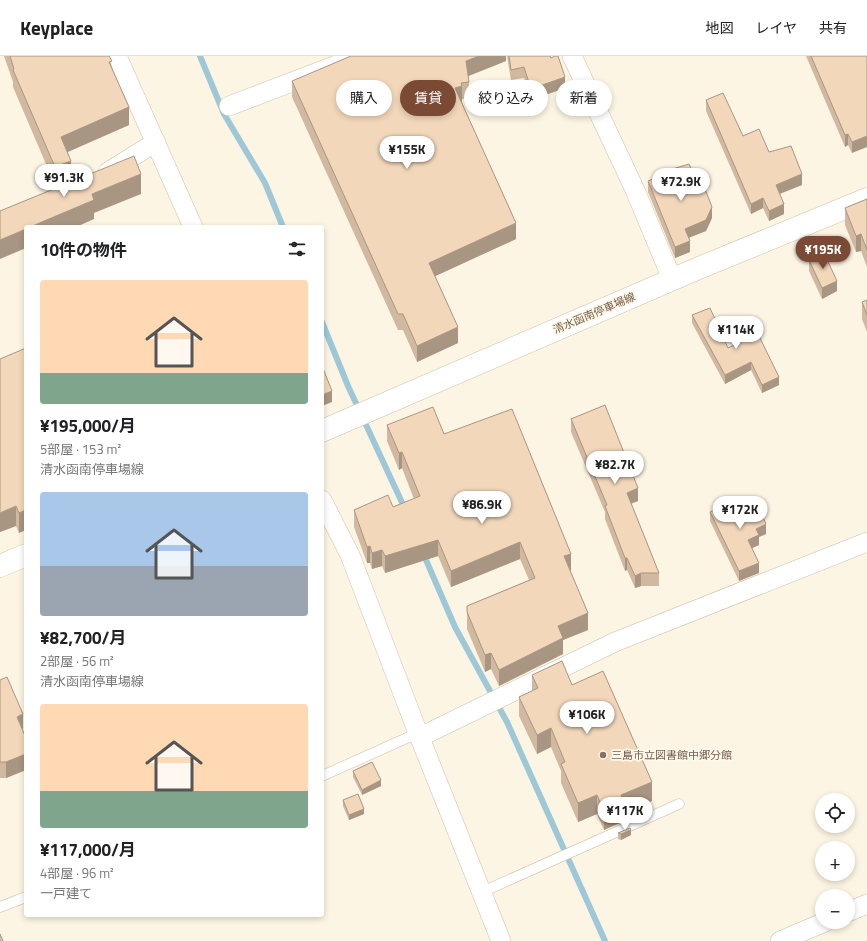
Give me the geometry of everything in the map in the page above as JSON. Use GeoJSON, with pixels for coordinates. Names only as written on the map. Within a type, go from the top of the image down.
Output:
{"type":"FeatureCollection","features":[{"type":"Feature","properties":{"kind":"main road","name":"清水函南停車場線"},"geometry":{"type":"LineString","coordinates":[[324,431],[672,279],[867,199]]}},
{"type":"Feature","properties":{"kind":"main road"},"geometry":{"type":"LineString","coordinates":[[0,566],[24,556]]}},
{"type":"Feature","properties":{"kind":"street"},"geometry":{"type":"LineString","coordinates":[[117,56],[192,225]]}},
{"type":"Feature","properties":{"kind":"street"},"geometry":{"type":"LineString","coordinates":[[229,106],[360,56]]}},
{"type":"Feature","properties":{"kind":"street"},"geometry":{"type":"LineString","coordinates":[[572,56],[625,168],[672,279]]}},
{"type":"Feature","properties":{"kind":"street"},"geometry":{"type":"LineString","coordinates":[[90,182],[156,142]]}},
{"type":"Feature","properties":{"kind":"street"},"geometry":{"type":"LineString","coordinates":[[324,504],[350,555],[419,735],[501,941]]}},
{"type":"Feature","properties":{"kind":"street"},"geometry":{"type":"LineString","coordinates":[[419,735],[615,642],[867,542]]}},
{"type":"Feature","properties":{"kind":"street"},"geometry":{"type":"LineString","coordinates":[[855,909],[867,904]]}},
{"type":"Feature","properties":{"kind":"street"},"geometry":{"type":"LineString","coordinates":[[780,941],[815,926]]}},
{"type":"Feature","properties":{"kind":"lane"},"geometry":{"type":"LineString","coordinates":[[324,775],[419,735]]}},
{"type":"Feature","properties":{"kind":"lane"},"geometry":{"type":"LineString","coordinates":[[482,892],[679,804]]}},
{"type":"Feature","properties":{"kind":"lane"},"geometry":{"type":"LineString","coordinates":[[0,907],[24,898]]}},
{"type":"Feature","properties":{"kind":"building"},"geometry":{"type":"Polygon","coordinates":[[[10,56],[109,56],[112,61],[109,62],[129,107],[61,137],[71,161],[55,167],[13,70],[10,56]]]}},
{"type":"Feature","properties":{"kind":"building"},"geometry":{"type":"Polygon","coordinates":[[[351,56],[479,56],[466,61],[469,80],[464,80],[464,83],[461,83],[462,86],[456,88],[456,80],[400,80],[400,116],[456,116],[456,90],[464,108],[464,116],[468,116],[516,223],[429,263],[458,327],[417,346],[403,314],[398,314],[292,81],[351,56]]]}},
{"type":"Feature","properties":{"kind":"building"},"geometry":{"type":"Polygon","coordinates":[[[509,56],[550,56],[551,58],[558,56],[565,77],[548,83],[548,80],[528,80],[524,67],[511,70],[509,56]]]}},
{"type":"Feature","properties":{"kind":"building"},"geometry":{"type":"Polygon","coordinates":[[[811,56],[867,56],[867,136],[852,142],[848,134],[845,135],[811,56]]]}},
{"type":"Feature","properties":{"kind":"building"},"geometry":{"type":"Polygon","coordinates":[[[723,93],[743,136],[759,129],[769,152],[791,146],[802,174],[776,185],[784,204],[769,211],[763,198],[751,204],[706,100],[723,93]]]}},
{"type":"Feature","properties":{"kind":"building"},"geometry":{"type":"Polygon","coordinates":[[[134,156],[141,174],[92,194],[94,200],[35,225],[24,225],[24,230],[0,240],[0,211],[134,156]]]}},
{"type":"Feature","properties":{"kind":"building"},"geometry":{"type":"Polygon","coordinates":[[[689,164],[701,190],[705,189],[712,207],[706,220],[685,229],[690,241],[675,247],[648,181],[667,173],[666,171],[689,164]]]}},
{"type":"Feature","properties":{"kind":"building"},"geometry":{"type":"Polygon","coordinates":[[[867,199],[867,250],[861,234],[856,236],[845,208],[867,199]]]}},
{"type":"Feature","properties":{"kind":"building"},"geometry":{"type":"Polygon","coordinates":[[[824,253],[837,281],[822,288],[809,260],[824,253]]]}},
{"type":"Feature","properties":{"kind":"building"},"geometry":{"type":"Polygon","coordinates":[[[867,300],[867,315],[862,302],[867,300]]]}},
{"type":"Feature","properties":{"kind":"building"},"geometry":{"type":"Polygon","coordinates":[[[710,308],[728,348],[758,334],[779,377],[762,385],[751,362],[725,375],[692,315],[710,308]]]}},
{"type":"Feature","properties":{"kind":"building"},"geometry":{"type":"Polygon","coordinates":[[[24,349],[24,511],[19,513],[16,506],[0,513],[0,359],[24,349]]]}},
{"type":"Feature","properties":{"kind":"building"},"geometry":{"type":"Polygon","coordinates":[[[324,371],[332,391],[324,394],[324,371]]]}},
{"type":"Feature","properties":{"kind":"building"},"geometry":{"type":"Polygon","coordinates":[[[605,405],[638,488],[627,493],[659,573],[641,573],[635,576],[627,558],[625,558],[605,506],[607,505],[571,419],[605,405]]]}},
{"type":"Feature","properties":{"kind":"building"},"geometry":{"type":"Polygon","coordinates":[[[433,407],[444,434],[512,409],[571,554],[564,556],[588,613],[558,626],[563,638],[499,670],[491,653],[485,655],[467,612],[467,606],[535,578],[520,542],[451,571],[438,540],[385,556],[382,550],[372,553],[370,546],[367,547],[354,510],[388,495],[393,507],[420,496],[402,452],[399,453],[387,425],[433,407]]]}},
{"type":"Feature","properties":{"kind":"building"},"geometry":{"type":"Polygon","coordinates":[[[754,497],[766,524],[756,529],[759,535],[748,540],[759,563],[739,571],[710,512],[737,499],[739,504],[754,497]]]}},
{"type":"Feature","properties":{"kind":"building"},"geometry":{"type":"Polygon","coordinates":[[[562,661],[572,685],[603,671],[652,782],[621,795],[624,802],[604,811],[597,795],[578,803],[561,764],[565,762],[551,728],[537,735],[519,697],[538,688],[532,675],[562,661]]]}},
{"type":"Feature","properties":{"kind":"building"},"geometry":{"type":"Polygon","coordinates":[[[7,677],[23,714],[17,717],[24,733],[24,755],[6,762],[0,762],[0,680],[7,677]]]}},
{"type":"Feature","properties":{"kind":"building"},"geometry":{"type":"Polygon","coordinates":[[[372,762],[381,780],[362,790],[353,771],[372,762]]]}},
{"type":"Feature","properties":{"kind":"building"},"geometry":{"type":"Polygon","coordinates":[[[358,794],[364,809],[349,815],[343,800],[358,794]]]}},
{"type":"Feature","properties":{"kind":"building"},"geometry":{"type":"Polygon","coordinates":[[[630,828],[631,830],[621,834],[618,833],[630,828]]]}},
{"type":"Feature","properties":{"kind":"building"},"geometry":{"type":"Polygon","coordinates":[[[0,934],[3,941],[0,941],[0,934]]]}},
{"type":"Feature","properties":{"kind":"waterway"},"geometry":{"type":"LineString","coordinates":[[200,56],[224,114],[265,183],[282,225]]}},
{"type":"Feature","properties":{"kind":"waterway"},"geometry":{"type":"LineString","coordinates":[[324,327],[348,386],[405,509]]}},
{"type":"Feature","properties":{"kind":"waterway"},"geometry":{"type":"LineString","coordinates":[[423,553],[455,627],[507,722],[605,941]]}},
{"type":"Feature","properties":{"kind":"place","name":"三島市立図書館中郷分館"},"geometry":{"type":"Point","coordinates":[603,755]}}]}
